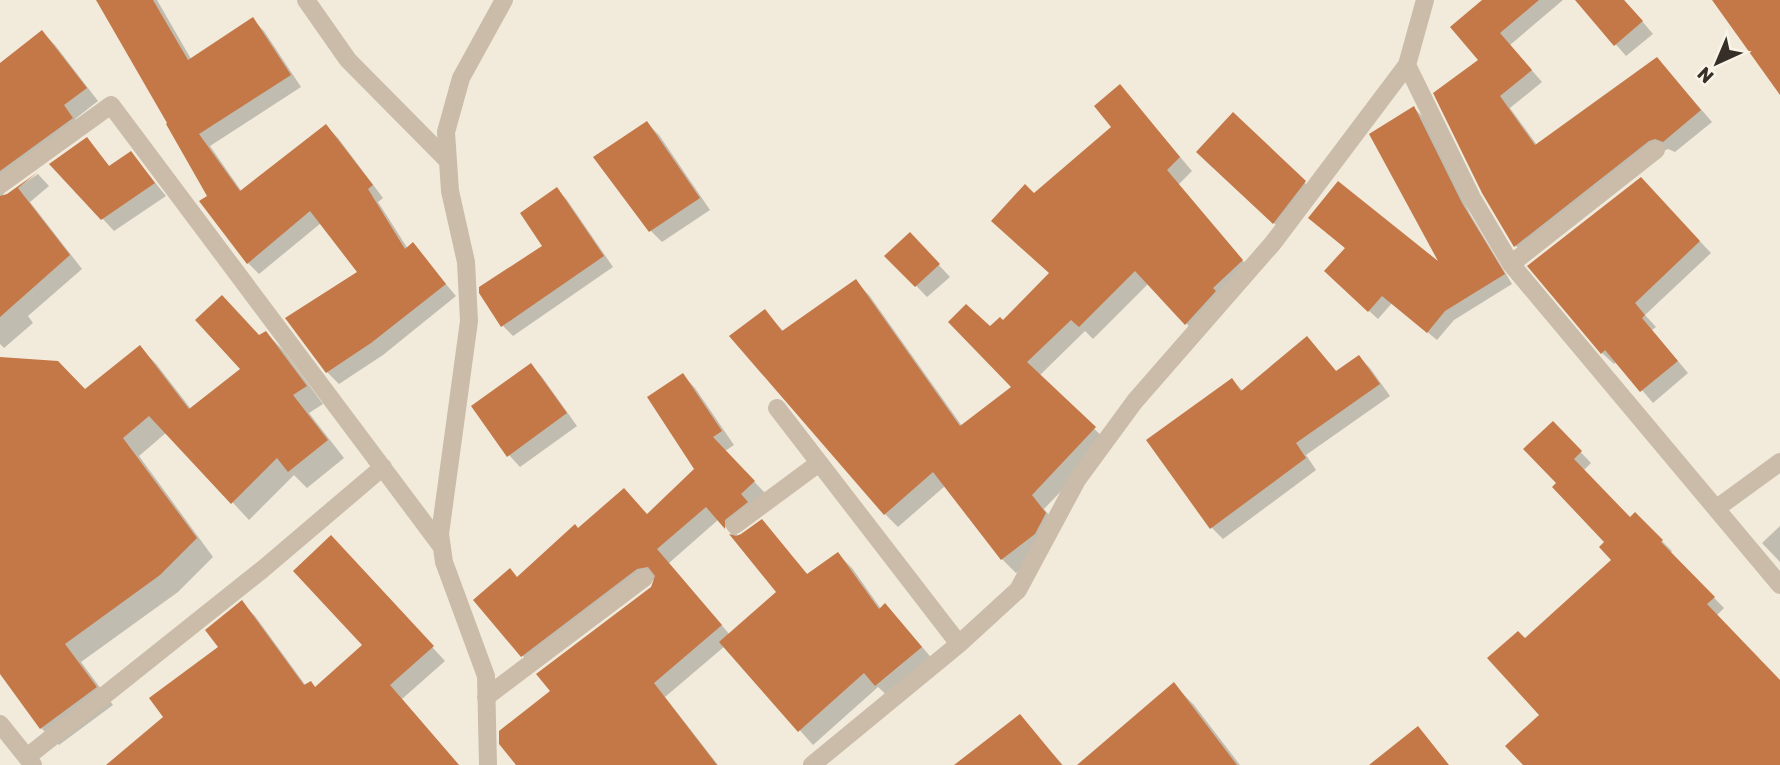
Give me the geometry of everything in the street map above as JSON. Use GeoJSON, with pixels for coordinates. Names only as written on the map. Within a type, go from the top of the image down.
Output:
{"type":"FeatureCollection","features":[{"type":"Feature","properties":{"kind":"street"},"geometry":{"type":"LineString","coordinates":[[306,0],[348,60],[448,161]]}},
{"type":"Feature","properties":{"kind":"street"},"geometry":{"type":"LineString","coordinates":[[488,765],[486,676],[444,562],[440,534],[469,321],[466,262],[450,191],[446,132],[461,78],[504,0]]}},
{"type":"Feature","properties":{"kind":"street"},"geometry":{"type":"LineString","coordinates":[[819,763],[959,645],[1018,590],[1077,480],[1135,401],[1273,243],[1406,65],[1425,0]]}},
{"type":"Feature","properties":{"kind":"street"},"geometry":{"type":"LineString","coordinates":[[1406,65],[1472,198],[1511,264],[1780,585]]}},
{"type":"Feature","properties":{"kind":"street"},"geometry":{"type":"LineString","coordinates":[[0,185],[111,105],[442,547]]}},
{"type":"Feature","properties":{"kind":"street"},"geometry":{"type":"LineString","coordinates":[[1511,264],[1656,150]]}},
{"type":"Feature","properties":{"kind":"street"},"geometry":{"type":"LineString","coordinates":[[777,408],[959,645]]}},
{"type":"Feature","properties":{"kind":"street"},"geometry":{"type":"LineString","coordinates":[[736,524],[819,463]]}},
{"type":"Feature","properties":{"kind":"street"},"geometry":{"type":"LineString","coordinates":[[1717,508],[1780,463]]}},
{"type":"Feature","properties":{"kind":"street"},"geometry":{"type":"LineString","coordinates":[[0,724],[30,761],[383,467]]}},
{"type":"Feature","properties":{"kind":"street"},"geometry":{"type":"LineString","coordinates":[[486,697],[644,578]]}},
{"type":"Feature","properties":{"kind":"building"},"geometry":{"type":"Polygon","coordinates":[[[96,0],[153,0],[188,60],[253,17],[291,75],[199,134],[240,191],[326,124],[373,185],[368,189],[405,249],[413,242],[446,284],[371,343],[326,373],[285,318],[357,272],[310,211],[247,264],[199,201],[207,196],[96,0]]]}},
{"type":"Feature","properties":{"kind":"building"},"geometry":{"type":"Polygon","coordinates":[[[1482,0],[1539,0],[1500,33],[1532,70],[1500,96],[1535,145],[1657,57],[1701,110],[1663,142],[1655,139],[1649,141],[1514,247],[1482,193],[1433,93],[1478,60],[1450,27],[1482,0]]]}},
{"type":"Feature","properties":{"kind":"building"},"geometry":{"type":"Polygon","coordinates":[[[1575,0],[1624,0],[1643,21],[1614,46],[1575,0]]]}},
{"type":"Feature","properties":{"kind":"building"},"geometry":{"type":"Polygon","coordinates":[[[1712,0],[1780,0],[1780,95],[1712,0]]]}},
{"type":"Feature","properties":{"kind":"building"},"geometry":{"type":"Polygon","coordinates":[[[42,30],[87,88],[64,105],[73,118],[0,171],[0,63],[42,30]]]}},
{"type":"Feature","properties":{"kind":"building"},"geometry":{"type":"Polygon","coordinates":[[[1120,84],[1180,157],[1167,170],[1243,260],[1213,288],[1216,291],[1185,325],[1135,271],[1079,327],[1071,320],[1027,362],[1096,427],[1032,495],[1046,513],[1035,534],[1001,560],[933,472],[884,515],[729,336],[765,309],[782,331],[856,279],[960,426],[1011,387],[948,322],[966,304],[990,326],[1000,317],[1003,320],[1049,273],[991,221],[1025,184],[1034,193],[1111,127],[1094,106],[1120,84]]]}},
{"type":"Feature","properties":{"kind":"building"},"geometry":{"type":"Polygon","coordinates":[[[1414,106],[1462,203],[1505,274],[1445,311],[1427,333],[1382,296],[1368,312],[1324,271],[1345,248],[1308,218],[1338,181],[1438,261],[1369,134],[1414,106]]]}},
{"type":"Feature","properties":{"kind":"building"},"geometry":{"type":"Polygon","coordinates":[[[1233,112],[1306,181],[1273,224],[1196,152],[1233,112]]]}},
{"type":"Feature","properties":{"kind":"building"},"geometry":{"type":"Polygon","coordinates":[[[647,121],[700,198],[649,232],[593,157],[647,121]]]}},
{"type":"Feature","properties":{"kind":"building"},"geometry":{"type":"Polygon","coordinates":[[[87,137],[109,166],[131,151],[155,183],[101,220],[49,164],[87,137]]]}},
{"type":"Feature","properties":{"kind":"building"},"geometry":{"type":"Polygon","coordinates":[[[38,172],[18,188],[70,255],[0,317],[0,196],[38,172]]]}},
{"type":"Feature","properties":{"kind":"building"},"geometry":{"type":"Polygon","coordinates":[[[1641,177],[1700,241],[1635,303],[1645,315],[1642,318],[1678,361],[1640,392],[1605,350],[1601,354],[1527,266],[1641,177]]]}},
{"type":"Feature","properties":{"kind":"building"},"geometry":{"type":"Polygon","coordinates":[[[557,187],[604,256],[501,327],[479,293],[479,287],[542,246],[520,213],[557,187]]]}},
{"type":"Feature","properties":{"kind":"building"},"geometry":{"type":"Polygon","coordinates":[[[910,232],[940,264],[915,287],[884,256],[910,232]]]}},
{"type":"Feature","properties":{"kind":"building"},"geometry":{"type":"Polygon","coordinates":[[[222,295],[259,335],[266,331],[307,386],[293,395],[328,440],[288,472],[277,458],[231,504],[149,416],[123,438],[197,538],[160,575],[65,644],[97,687],[40,729],[0,674],[0,357],[58,361],[85,389],[140,345],[189,409],[240,369],[195,320],[222,295]]]}},
{"type":"Feature","properties":{"kind":"building"},"geometry":{"type":"Polygon","coordinates":[[[1307,336],[1336,371],[1359,355],[1380,384],[1296,443],[1306,458],[1210,529],[1146,440],[1232,378],[1241,391],[1307,336]]]}},
{"type":"Feature","properties":{"kind":"building"},"geometry":{"type":"Polygon","coordinates":[[[531,363],[567,413],[507,457],[471,406],[531,363]]]}},
{"type":"Feature","properties":{"kind":"building"},"geometry":{"type":"Polygon","coordinates":[[[683,373],[722,431],[713,437],[755,481],[741,494],[748,502],[725,520],[725,529],[706,507],[657,549],[722,625],[654,683],[717,765],[516,765],[499,744],[499,731],[550,691],[536,674],[651,587],[655,576],[648,567],[637,569],[521,657],[473,600],[510,568],[517,577],[575,524],[578,528],[624,488],[647,514],[694,469],[647,397],[683,373]]]}},
{"type":"Feature","properties":{"kind":"building"},"geometry":{"type":"Polygon","coordinates":[[[1553,421],[1582,451],[1574,459],[1630,517],[1635,512],[1663,540],[1661,542],[1715,597],[1707,604],[1780,680],[1780,765],[1523,765],[1505,746],[1539,715],[1487,658],[1518,631],[1525,638],[1611,560],[1599,547],[1604,542],[1552,487],[1556,483],[1523,449],[1553,421]]]}},
{"type":"Feature","properties":{"kind":"building"},"geometry":{"type":"Polygon","coordinates":[[[762,519],[807,574],[838,552],[879,609],[885,603],[922,647],[875,686],[864,673],[798,732],[719,642],[776,592],[729,534],[741,534],[762,519]]]}},
{"type":"Feature","properties":{"kind":"building"},"geometry":{"type":"Polygon","coordinates":[[[331,535],[434,646],[390,685],[459,765],[106,765],[163,717],[149,698],[218,647],[205,630],[242,600],[304,685],[311,681],[315,687],[362,645],[293,571],[331,535]]]}},
{"type":"Feature","properties":{"kind":"building"},"geometry":{"type":"Polygon","coordinates":[[[1174,682],[1237,765],[1077,765],[1174,682]]]}},
{"type":"Feature","properties":{"kind":"building"},"geometry":{"type":"Polygon","coordinates":[[[1020,714],[1062,765],[954,765],[1020,714]]]}},
{"type":"Feature","properties":{"kind":"building"},"geometry":{"type":"Polygon","coordinates":[[[1418,726],[1449,765],[1369,765],[1418,726]]]}}]}
